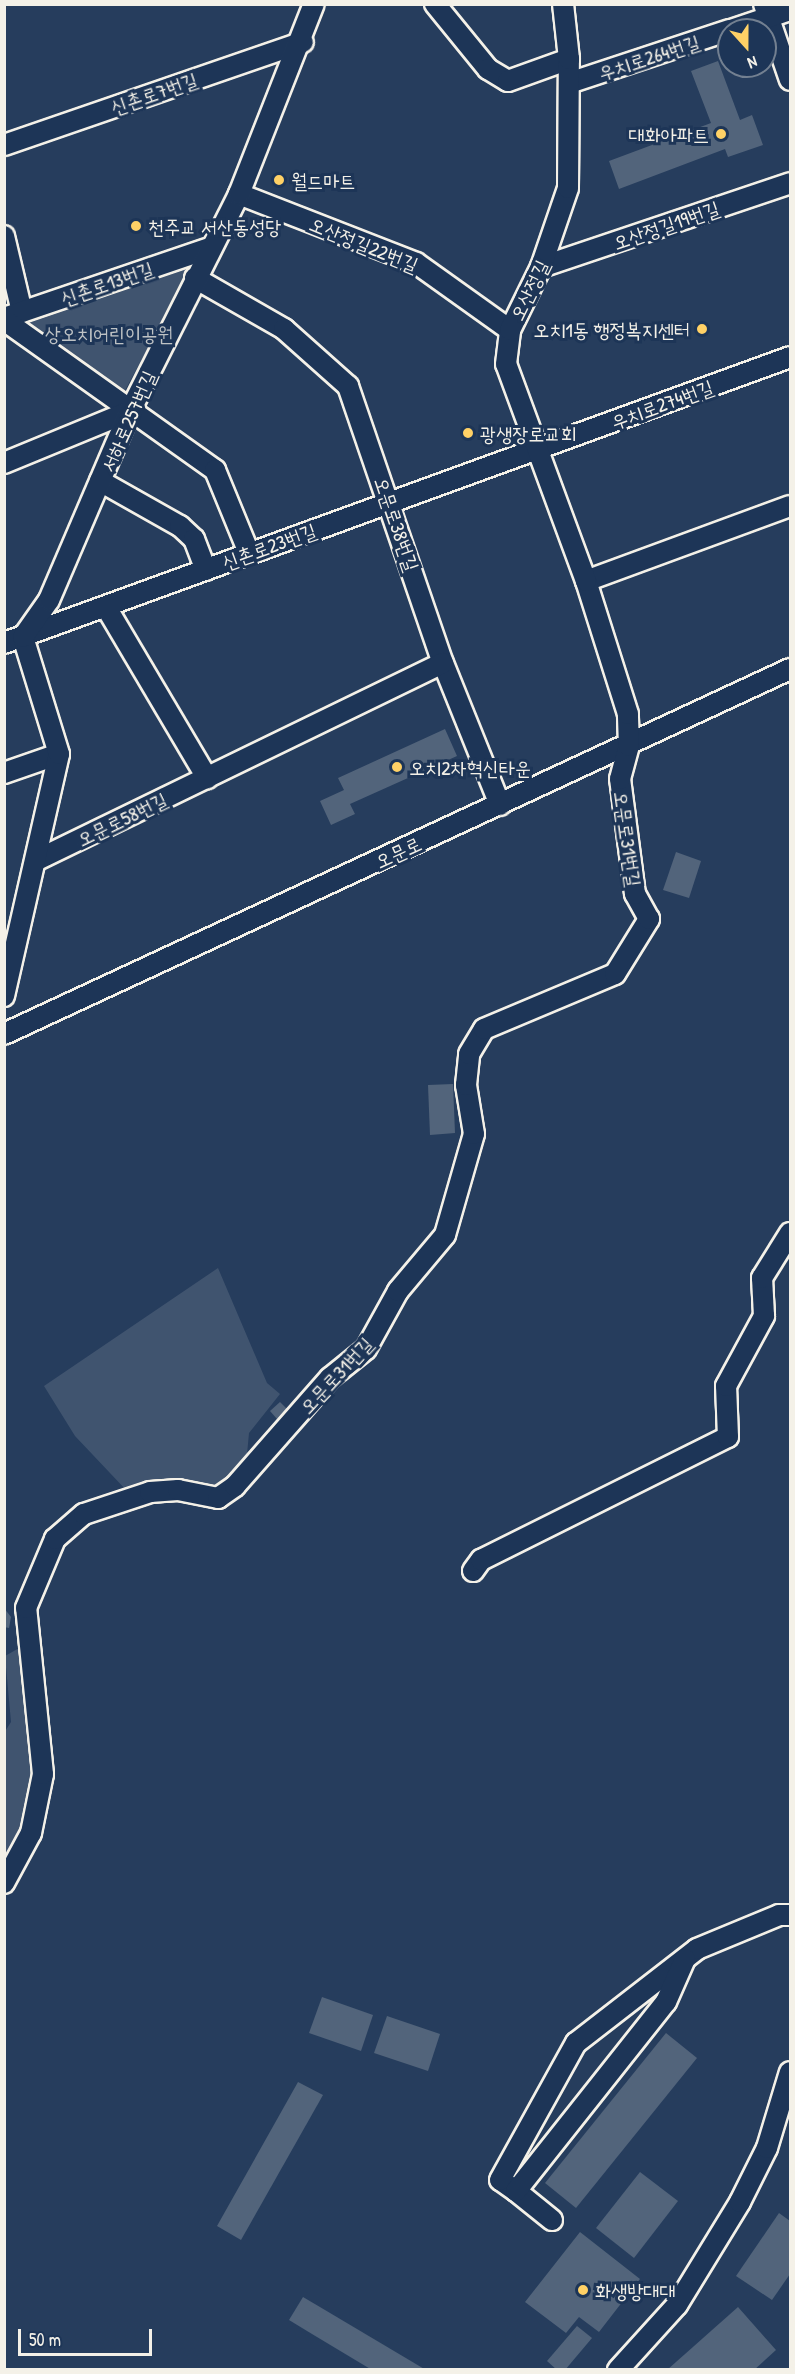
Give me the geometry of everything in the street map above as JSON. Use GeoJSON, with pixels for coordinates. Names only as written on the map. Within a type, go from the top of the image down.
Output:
{"type":"FeatureCollection","features":[{"type":"Feature","properties":{"kind":"street","name":"서하로257번길"},"geometry":{"type":"LineString","coordinates":[[14,640],[49,600],[130,411],[239,194],[303,42],[314,4]]}},
{"type":"Feature","properties":{"kind":"street"},"geometry":{"type":"LineString","coordinates":[[435,4],[488,69],[507,81],[569,59]]}},
{"type":"Feature","properties":{"kind":"street","name":"오산정길"},"geometry":{"type":"LineString","coordinates":[[563,4],[569,59],[568,188],[542,267],[510,330],[506,364],[534,451],[586,581],[628,714],[629,746]]}},
{"type":"Feature","properties":{"kind":"street","name":"우치로264번길"},"geometry":{"type":"LineString","coordinates":[[766,11],[790,10]]}},
{"type":"Feature","properties":{"kind":"street"},"geometry":{"type":"LineString","coordinates":[[766,11],[790,80]]}},
{"type":"Feature","properties":{"kind":"street","name":"우치로264번길"},"geometry":{"type":"LineString","coordinates":[[569,83],[717,34]]}},
{"type":"Feature","properties":{"kind":"street","name":"신촌로7번길"},"geometry":{"type":"LineString","coordinates":[[4,145],[303,42]]}},
{"type":"Feature","properties":{"kind":"street","name":"오산정길19번길"},"geometry":{"type":"LineString","coordinates":[[542,267],[790,183]]}},
{"type":"Feature","properties":{"kind":"street","name":"오산정길22번길"},"geometry":{"type":"LineString","coordinates":[[239,194],[416,263],[510,330]]}},
{"type":"Feature","properties":{"kind":"street"},"geometry":{"type":"LineString","coordinates":[[4,236],[10,317],[130,411],[215,470],[249,554]]}},
{"type":"Feature","properties":{"kind":"street","name":"신촌로13번길"},"geometry":{"type":"LineString","coordinates":[[10,317],[210,248]]}},
{"type":"Feature","properties":{"kind":"street","name":"오문로38번길"},"geometry":{"type":"LineString","coordinates":[[195,278],[284,329],[348,386],[390,501],[443,663],[500,805]]}},
{"type":"Feature","properties":{"kind":"street","name":"우치로274번길"},"geometry":{"type":"LineString","coordinates":[[534,451],[790,357]]}},
{"type":"Feature","properties":{"kind":"street"},"geometry":{"type":"LineString","coordinates":[[4,463],[130,411]]}},
{"type":"Feature","properties":{"kind":"street","name":"신촌로23번길"},"geometry":{"type":"LineString","coordinates":[[14,640],[390,501],[534,451]]}},
{"type":"Feature","properties":{"kind":"street"},"geometry":{"type":"LineString","coordinates":[[100,482],[180,526],[194,539],[206,570]]}},
{"type":"Feature","properties":{"kind":"street"},"geometry":{"type":"LineString","coordinates":[[586,581],[790,506]]}},
{"type":"Feature","properties":{"kind":"street"},"geometry":{"type":"LineString","coordinates":[[106,607],[207,778],[443,663]]}},
{"type":"Feature","properties":{"kind":"street","name":"오문로58번길"},"geometry":{"type":"LineString","coordinates":[[4,996],[37,860],[59,754],[14,640]]}},
{"type":"Feature","properties":{"kind":"street","name":"오문로"},"geometry":{"type":"LineString","coordinates":[[4,1034],[629,746],[790,669]]}},
{"type":"Feature","properties":{"kind":"street","name":"오문로31번길"},"geometry":{"type":"LineString","coordinates":[[4,1883],[31,1833],[43,1774],[26,1608],[55,1539],[84,1514],[150,1492],[178,1490],[218,1498],[366,1348],[398,1291],[445,1236],[474,1134],[466,1084],[469,1054],[484,1029],[615,974],[649,919],[634,894],[620,779],[629,746]]}},
{"type":"Feature","properties":{"kind":"street"},"geometry":{"type":"LineString","coordinates":[[4,773],[59,754]]}},
{"type":"Feature","properties":{"kind":"street","name":"오문로58번길"},"geometry":{"type":"LineString","coordinates":[[37,860],[207,778]]}},
{"type":"Feature","properties":{"kind":"street"},"geometry":{"type":"LineString","coordinates":[[473,1570],[482,1560],[728,1437],[726,1386],[764,1316],[762,1278],[790,1233]]}},
{"type":"Feature","properties":{"kind":"street"},"geometry":{"type":"LineString","coordinates":[[552,2220],[500,2181],[576,2043],[686,1957],[779,1915],[790,1915]]}},
{"type":"Feature","properties":{"kind":"street"},"geometry":{"type":"LineString","coordinates":[[516,2191],[666,2002],[686,1957]]}},
{"type":"Feature","properties":{"kind":"street"},"geometry":{"type":"LineString","coordinates":[[618,2370],[677,2305],[740,2202],[767,2148],[790,2072]]}},
{"type":"Feature","properties":{"kind":"green space","name":"상오치어린이공원"},"geometry":{"type":"Polygon","coordinates":[[[194,262],[122,396],[23,320],[194,262]]]}},
{"type":"Feature","properties":{"kind":"green space"},"geometry":{"type":"Polygon","coordinates":[[[218,1268],[267,1383],[280,1394],[249,1433],[246,1465],[221,1490],[174,1480],[127,1491],[75,1436],[44,1386],[218,1268]]]}},
{"type":"Feature","properties":{"kind":"green space"},"geometry":{"type":"Polygon","coordinates":[[[21,1647],[32,1774],[21,1829],[5,1857],[4,1733],[11,1722],[5,1656],[21,1647]]]}},
{"type":"Feature","properties":{"kind":"building","name":"대화아파트"},"geometry":{"type":"Polygon","coordinates":[[[717,61],[717,78],[724,78],[740,120],[752,115],[763,145],[728,157],[725,149],[619,189],[609,161],[711,123],[691,71],[717,61]]]}},
{"type":"Feature","properties":{"kind":"building","name":"오치2차혁신타운"},"geometry":{"type":"Polygon","coordinates":[[[445,729],[457,756],[350,804],[355,814],[331,825],[320,801],[344,790],[338,778],[445,729]]]}},
{"type":"Feature","properties":{"kind":"building"},"geometry":{"type":"Polygon","coordinates":[[[676,852],[701,861],[689,898],[663,890],[676,852]]]}},
{"type":"Feature","properties":{"kind":"building"},"geometry":{"type":"Polygon","coordinates":[[[453,1084],[455,1133],[430,1135],[428,1085],[453,1084]]]}},
{"type":"Feature","properties":{"kind":"building"},"geometry":{"type":"Polygon","coordinates":[[[280,1402],[288,1410],[277,1419],[270,1411],[280,1402]]]}},
{"type":"Feature","properties":{"kind":"building"},"geometry":{"type":"Polygon","coordinates":[[[4,1608],[11,1617],[9,1628],[4,1627],[4,1608]]]}},
{"type":"Feature","properties":{"kind":"building"},"geometry":{"type":"Polygon","coordinates":[[[322,1997],[373,2015],[361,2051],[309,2033],[322,1997]]]}},
{"type":"Feature","properties":{"kind":"building"},"geometry":{"type":"Polygon","coordinates":[[[387,2016],[440,2034],[428,2071],[374,2053],[387,2016]]]}},
{"type":"Feature","properties":{"kind":"building"},"geometry":{"type":"Polygon","coordinates":[[[666,2033],[697,2058],[576,2208],[545,2183],[666,2033]]]}},
{"type":"Feature","properties":{"kind":"building"},"geometry":{"type":"Polygon","coordinates":[[[298,2082],[323,2095],[241,2240],[217,2226],[298,2082]]]}},
{"type":"Feature","properties":{"kind":"building"},"geometry":{"type":"Polygon","coordinates":[[[640,2172],[678,2201],[634,2258],[596,2228],[640,2172]]]}},
{"type":"Feature","properties":{"kind":"building"},"geometry":{"type":"Polygon","coordinates":[[[779,2213],[790,2221],[790,2274],[772,2300],[736,2276],[779,2213]]]}},
{"type":"Feature","properties":{"kind":"building","name":"화생방대대"},"geometry":{"type":"Polygon","coordinates":[[[580,2232],[640,2279],[599,2332],[579,2317],[566,2333],[525,2302],[580,2232]]]}},
{"type":"Feature","properties":{"kind":"building"},"geometry":{"type":"Polygon","coordinates":[[[303,2297],[426,2370],[372,2370],[289,2320],[303,2297]]]}},
{"type":"Feature","properties":{"kind":"building"},"geometry":{"type":"Polygon","coordinates":[[[738,2307],[776,2350],[754,2370],[667,2370],[738,2307]]]}},
{"type":"Feature","properties":{"kind":"building"},"geometry":{"type":"Polygon","coordinates":[[[577,2326],[592,2338],[565,2370],[557,2370],[547,2361],[577,2326]]]}},
{"type":"Feature","properties":{"kind":"place","name":"대화아파트"},"geometry":{"type":"Point","coordinates":[721,134]}},
{"type":"Feature","properties":{"kind":"place","name":"월드마트"},"geometry":{"type":"Point","coordinates":[279,180]}},
{"type":"Feature","properties":{"kind":"place","name":"천주교 서산동성당"},"geometry":{"type":"Point","coordinates":[136,226]}},
{"type":"Feature","properties":{"kind":"place","name":"오치1동 행정복지센터"},"geometry":{"type":"Point","coordinates":[702,329]}},
{"type":"Feature","properties":{"kind":"place","name":"광생장로교회"},"geometry":{"type":"Point","coordinates":[468,433]}},
{"type":"Feature","properties":{"kind":"place","name":"오치2차혁신타운"},"geometry":{"type":"Point","coordinates":[397,767]}},
{"type":"Feature","properties":{"kind":"place","name":"화생방대대"},"geometry":{"type":"Point","coordinates":[583,2290]}}]}
